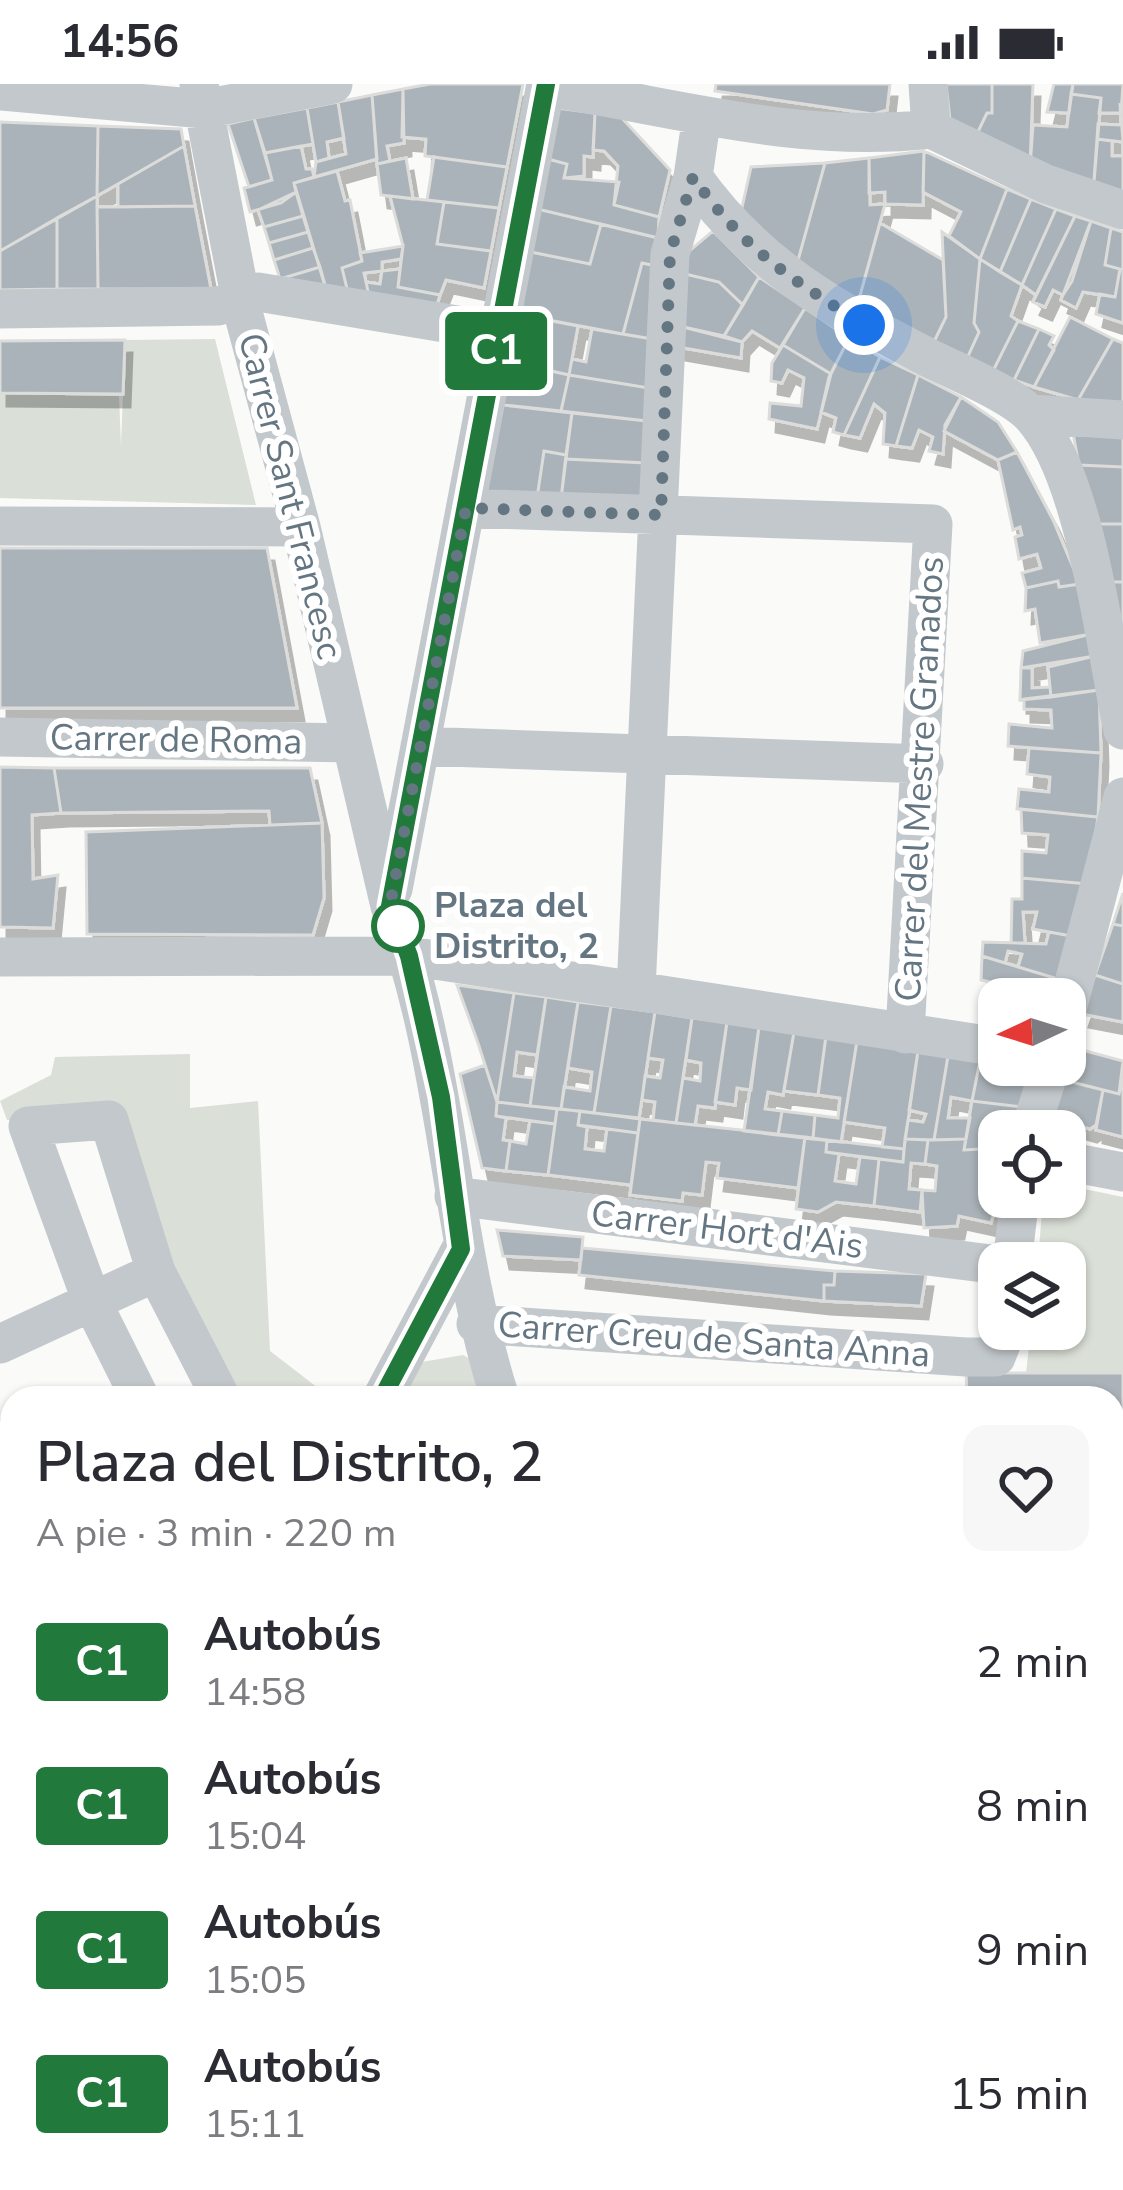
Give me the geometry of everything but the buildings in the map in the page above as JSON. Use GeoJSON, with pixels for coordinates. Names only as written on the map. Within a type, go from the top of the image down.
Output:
{"type":"FeatureCollection","features":[{"type":"Feature","properties":{"kind":"street"},"geometry":{"type":"LineString","coordinates":[[0,91],[202,97],[332,84]]}},
{"type":"Feature","properties":{"kind":"street"},"geometry":{"type":"LineString","coordinates":[[928,84],[931,129]]}},
{"type":"Feature","properties":{"kind":"street"},"geometry":{"type":"LineString","coordinates":[[390,906],[546,85],[760,129],[823,133],[931,129],[1046,184],[1123,210]]}},
{"type":"Feature","properties":{"kind":"street","name":"Carrer Sant Francesc"},"geometry":{"type":"LineString","coordinates":[[202,97],[240,295],[301,527],[390,906],[409,956],[441,1097],[476,1324],[496,1386]]}},
{"type":"Feature","properties":{"kind":"street"},"geometry":{"type":"LineString","coordinates":[[636,990],[670,254],[693,177],[702,115]]}},
{"type":"Feature","properties":{"kind":"street"},"geometry":{"type":"LineString","coordinates":[[693,177],[727,225],[762,259],[864,325],[1031,414],[1123,420]]}},
{"type":"Feature","properties":{"kind":"street"},"geometry":{"type":"LineString","coordinates":[[0,309],[218,305],[258,292],[500,332]]}},
{"type":"Feature","properties":{"kind":"street"},"geometry":{"type":"LineString","coordinates":[[1031,414],[1054,452],[1090,556],[1123,730]]}},
{"type":"Feature","properties":{"kind":"street"},"geometry":{"type":"LineString","coordinates":[[466,508],[661,515]]}},
{"type":"Feature","properties":{"kind":"street","name":"Carrer del Mestre Granados"},"geometry":{"type":"LineString","coordinates":[[661,515],[933,524],[924,764],[905,1034]]}},
{"type":"Feature","properties":{"kind":"street"},"geometry":{"type":"LineString","coordinates":[[0,526],[301,527]]}},
{"type":"Feature","properties":{"kind":"street","name":"Carrer de Roma"},"geometry":{"type":"LineString","coordinates":[[0,737],[351,743]]}},
{"type":"Feature","properties":{"kind":"street"},"geometry":{"type":"LineString","coordinates":[[420,746],[924,764]]}},
{"type":"Feature","properties":{"kind":"street"},"geometry":{"type":"LineString","coordinates":[[1075,978],[1123,797]]}},
{"type":"Feature","properties":{"kind":"street"},"geometry":{"type":"LineString","coordinates":[[0,957],[409,956],[978,1044]]}},
{"type":"Feature","properties":{"kind":"street"},"geometry":{"type":"LineString","coordinates":[[134,1386],[92,1301],[28,1126],[109,1120],[155,1272],[215,1386]]}},
{"type":"Feature","properties":{"kind":"street"},"geometry":{"type":"LineString","coordinates":[[1086,1165],[1123,1172]]}},
{"type":"Feature","properties":{"kind":"street","name":"Carrer Hort d'Ais"},"geometry":{"type":"LineString","coordinates":[[454,1196],[978,1262]]}},
{"type":"Feature","properties":{"kind":"street"},"geometry":{"type":"LineString","coordinates":[[388,1386],[461,1249]]}},
{"type":"Feature","properties":{"kind":"street"},"geometry":{"type":"LineString","coordinates":[[0,1344],[155,1272]]}},
{"type":"Feature","properties":{"kind":"street","name":"Carrer Creu de Santa Anna"},"geometry":{"type":"LineString","coordinates":[[476,1324],[966,1357],[996,1357],[999,1350]]}},
{"type":"Feature","properties":{"kind":"shaded area"},"geometry":{"type":"Polygon","coordinates":[[[215,339],[256,505],[0,498],[0,394],[119,396],[121,446],[125,340],[215,339]]]}},
{"type":"Feature","properties":{"kind":"shaded area"},"geometry":{"type":"Polygon","coordinates":[[[190,1054],[190,1108],[258,1101],[270,1351],[315,1386],[217,1386],[109,1120],[7,1120],[0,1101],[51,1075],[55,1057],[190,1054]]]}},
{"type":"Feature","properties":{"kind":"shaded area"},"geometry":{"type":"Polygon","coordinates":[[[1086,1189],[1123,1197],[1123,1373],[1026,1373],[1029,1350],[1086,1350],[1086,1242],[1040,1242],[1041,1218],[1086,1218],[1086,1189]]]}},
{"type":"Feature","properties":{"kind":"shaded area"},"geometry":{"type":"Polygon","coordinates":[[[463,1355],[477,1363],[484,1386],[409,1386],[422,1362],[463,1355]]]}},
{"type":"Feature","properties":{"kind":"bus line","name":"C1"},"geometry":{"type":"LineString","coordinates":[[388,1386],[461,1249],[441,1097],[409,956],[390,906],[546,84]]}},
{"type":"Feature","properties":{"kind":"place","name":"Plaza del Distrito, 2"},"geometry":{"type":"Point","coordinates":[398,926]}},
{"type":"Feature","properties":{"kind":"route"},"geometry":{"type":"LineString","coordinates":[[398,926],[400,931],[390,906],[466,508],[661,515],[670,254],[693,177],[727,225],[762,259],[864,325]]}}]}
